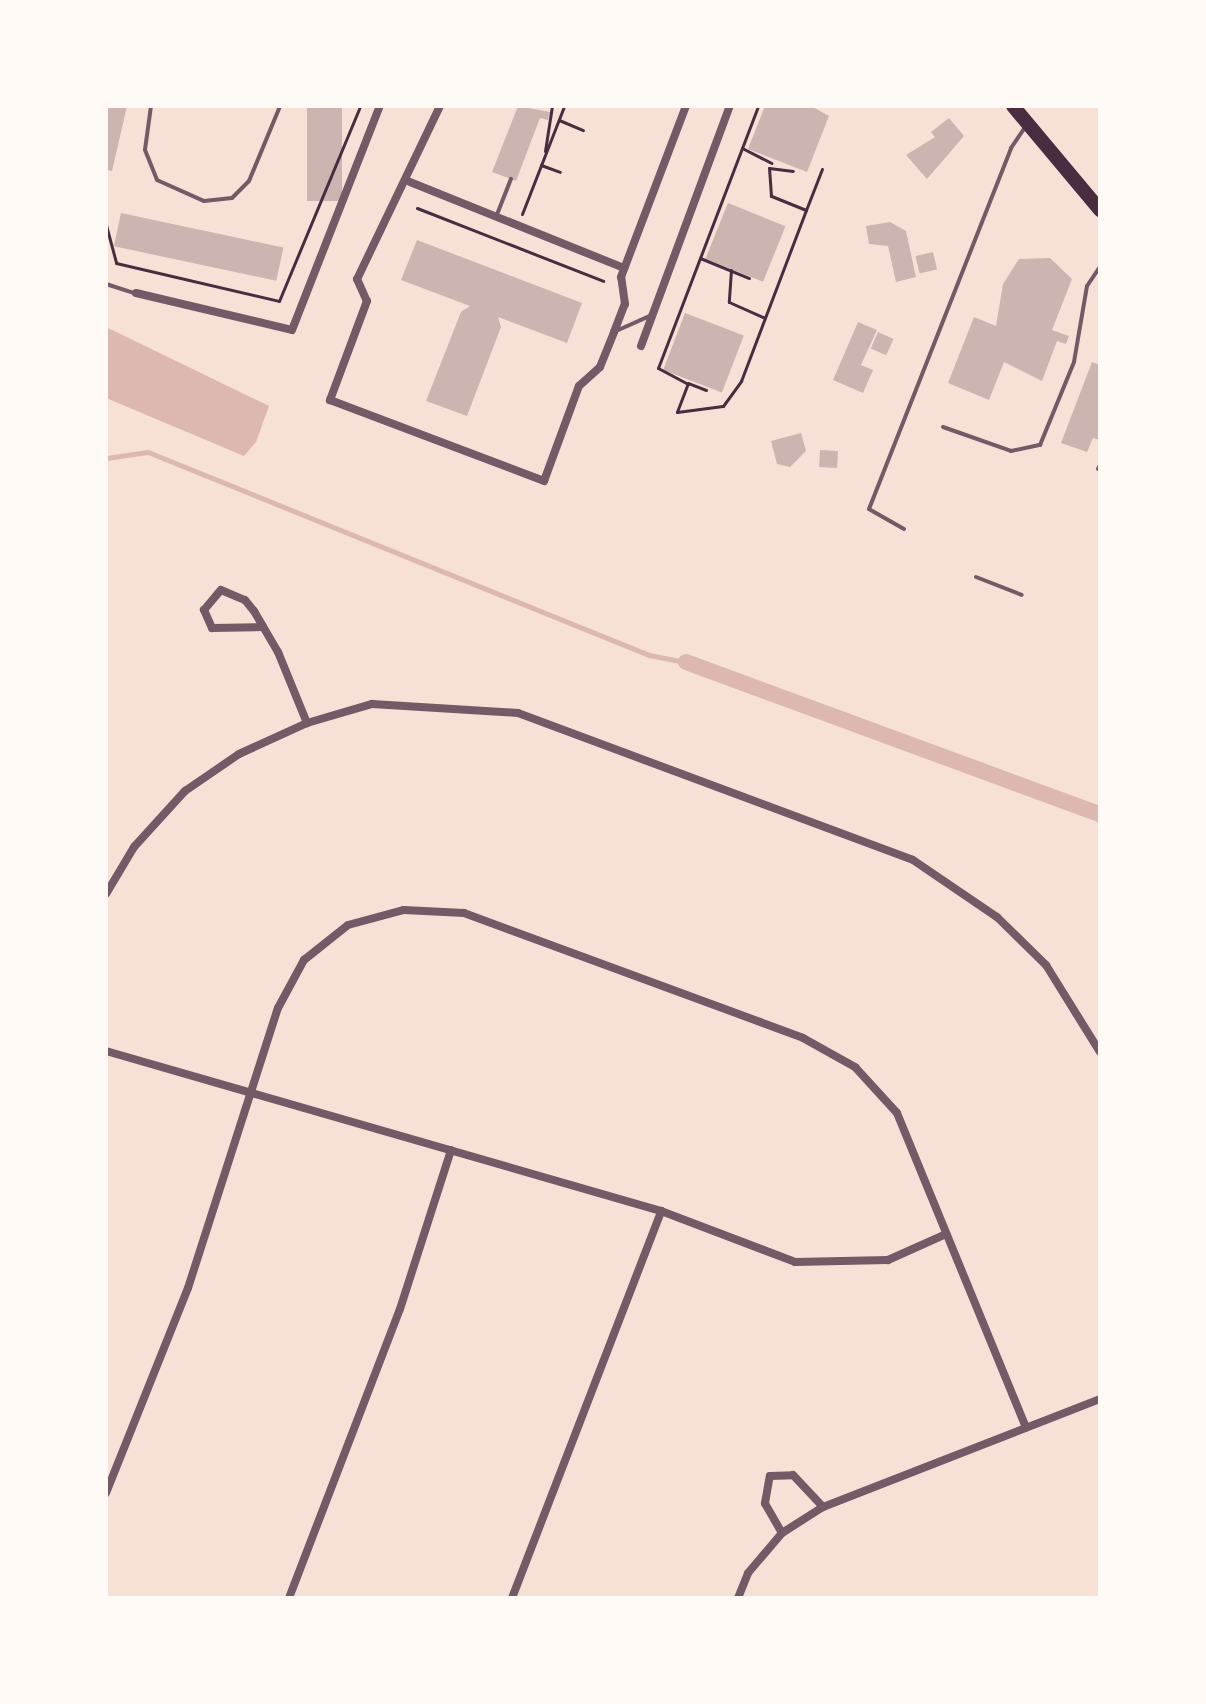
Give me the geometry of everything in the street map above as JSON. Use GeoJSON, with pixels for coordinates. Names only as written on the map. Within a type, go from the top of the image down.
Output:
{"type":"FeatureCollection","features":[{"type":"Feature","properties":{"kind":"main road"},"geometry":{"type":"LineString","coordinates":[[1013,106],[1100,210]]}},
{"type":"Feature","properties":{"kind":"street"},"geometry":{"type":"LineString","coordinates":[[136,293],[292,330],[380,106]]}},
{"type":"Feature","properties":{"kind":"street"},"geometry":{"type":"LineString","coordinates":[[440,106],[410,182],[385,209],[357,279],[367,301],[330,400],[544,481],[579,386],[600,367],[625,304],[624,268],[686,106]]}},
{"type":"Feature","properties":{"kind":"street"},"geometry":{"type":"LineString","coordinates":[[641,346],[730,106]]}},
{"type":"Feature","properties":{"kind":"street"},"geometry":{"type":"LineString","coordinates":[[410,182],[624,268]]}},
{"type":"Feature","properties":{"kind":"street"},"geometry":{"type":"LineString","coordinates":[[263,627],[212,628],[204,610],[221,590],[234,593],[263,627],[307,723]]}},
{"type":"Feature","properties":{"kind":"street"},"geometry":{"type":"LineString","coordinates":[[106,894],[134,847],[185,791],[239,754],[307,723],[372,704],[518,713],[913,860],[997,917],[1046,965],[1100,1052]]}},
{"type":"Feature","properties":{"kind":"street"},"geometry":{"type":"LineString","coordinates":[[106,1493],[188,1288],[278,1008],[304,960],[348,925],[404,910],[464,913],[803,1038],[855,1067],[897,1113],[1026,1428]]}},
{"type":"Feature","properties":{"kind":"street"},"geometry":{"type":"LineString","coordinates":[[106,1051],[661,1211],[795,1262],[888,1260],[946,1234]]}},
{"type":"Feature","properties":{"kind":"street"},"geometry":{"type":"LineString","coordinates":[[289,1598],[400,1309],[451,1150]]}},
{"type":"Feature","properties":{"kind":"street"},"geometry":{"type":"LineString","coordinates":[[512,1598],[661,1211]]}},
{"type":"Feature","properties":{"kind":"street"},"geometry":{"type":"LineString","coordinates":[[738,1598],[748,1573],[782,1533],[823,1507],[1100,1399]]}},
{"type":"Feature","properties":{"kind":"street"},"geometry":{"type":"LineString","coordinates":[[782,1533],[765,1503],[770,1476],[793,1475],[823,1507]]}},
{"type":"Feature","properties":{"kind":"lane"},"geometry":{"type":"LineString","coordinates":[[151,106],[145,150],[157,180],[204,201],[232,198],[249,181],[280,106]]}},
{"type":"Feature","properties":{"kind":"lane"},"geometry":{"type":"LineString","coordinates":[[904,529],[869,509],[1011,148],[1027,124]]}},
{"type":"Feature","properties":{"kind":"lane"},"geometry":{"type":"LineString","coordinates":[[496,217],[511,179]]}},
{"type":"Feature","properties":{"kind":"lane"},"geometry":{"type":"LineString","coordinates":[[943,427],[1011,451],[1040,445],[1074,362],[1087,286],[1100,267]]}},
{"type":"Feature","properties":{"kind":"lane"},"geometry":{"type":"LineString","coordinates":[[106,284],[136,293]]}},
{"type":"Feature","properties":{"kind":"lane"},"geometry":{"type":"LineString","coordinates":[[614,332],[652,315]]}},
{"type":"Feature","properties":{"kind":"lane"},"geometry":{"type":"LineString","coordinates":[[976,577],[1022,595]]}},
{"type":"Feature","properties":{"kind":"path"},"geometry":{"type":"LineString","coordinates":[[106,225],[116,263],[279,301],[360,106]]}},
{"type":"Feature","properties":{"kind":"path"},"geometry":{"type":"LineString","coordinates":[[545,154],[552,106]]}},
{"type":"Feature","properties":{"kind":"path"},"geometry":{"type":"LineString","coordinates":[[510,245],[564,106]]}},
{"type":"Feature","properties":{"kind":"path"},"geometry":{"type":"LineString","coordinates":[[706,390],[658,368],[758,106]]}},
{"type":"Feature","properties":{"kind":"path"},"geometry":{"type":"LineString","coordinates":[[559,120],[583,130]]}},
{"type":"Feature","properties":{"kind":"path"},"geometry":{"type":"LineString","coordinates":[[742,148],[793,171]]}},
{"type":"Feature","properties":{"kind":"path"},"geometry":{"type":"LineString","coordinates":[[771,163],[771,196],[806,210]]}},
{"type":"Feature","properties":{"kind":"path"},"geometry":{"type":"LineString","coordinates":[[541,165],[560,172]]}},
{"type":"Feature","properties":{"kind":"path"},"geometry":{"type":"LineString","coordinates":[[688,384],[677,412],[723,406],[765,318],[822,169]]}},
{"type":"Feature","properties":{"kind":"path"},"geometry":{"type":"LineString","coordinates":[[417,208],[603,281]]}},
{"type":"Feature","properties":{"kind":"path"},"geometry":{"type":"LineString","coordinates":[[700,258],[749,278]]}},
{"type":"Feature","properties":{"kind":"path"},"geometry":{"type":"LineString","coordinates":[[731,270],[729,302],[765,318]]}},
{"type":"Feature","properties":{"kind":"shaded area"},"geometry":{"type":"Polygon","coordinates":[[[106,327],[269,406],[256,442],[244,456],[106,398],[106,327]]]}},
{"type":"Feature","properties":{"kind":"building"},"geometry":{"type":"Polygon","coordinates":[[[106,106],[127,106],[112,171],[106,170],[106,106]]]}},
{"type":"Feature","properties":{"kind":"building"},"geometry":{"type":"Polygon","coordinates":[[[307,106],[342,106],[342,201],[307,201],[307,106]]]}},
{"type":"Feature","properties":{"kind":"building"},"geometry":{"type":"Polygon","coordinates":[[[518,106],[550,112],[548,120],[540,118],[516,181],[492,172],[518,106]]]}},
{"type":"Feature","properties":{"kind":"building"},"geometry":{"type":"Polygon","coordinates":[[[765,106],[811,106],[829,116],[807,172],[748,149],[765,106]]]}},
{"type":"Feature","properties":{"kind":"building"},"geometry":{"type":"Polygon","coordinates":[[[949,118],[964,136],[927,179],[906,155],[935,137],[931,132],[949,118]]]}},
{"type":"Feature","properties":{"kind":"building"},"geometry":{"type":"Polygon","coordinates":[[[728,203],[785,226],[763,282],[706,259],[728,203]]]}},
{"type":"Feature","properties":{"kind":"building"},"geometry":{"type":"Polygon","coordinates":[[[121,213],[283,248],[276,281],[114,246],[121,213]]]}},
{"type":"Feature","properties":{"kind":"building"},"geometry":{"type":"Polygon","coordinates":[[[890,222],[906,231],[916,277],[896,282],[888,246],[869,244],[866,226],[890,222]]]}},
{"type":"Feature","properties":{"kind":"building"},"geometry":{"type":"Polygon","coordinates":[[[417,240],[582,303],[567,343],[498,317],[501,327],[467,416],[426,401],[461,312],[470,306],[401,280],[417,240]]]}},
{"type":"Feature","properties":{"kind":"building"},"geometry":{"type":"Polygon","coordinates":[[[933,252],[937,270],[920,274],[915,256],[933,252]]]}},
{"type":"Feature","properties":{"kind":"building"},"geometry":{"type":"Polygon","coordinates":[[[1050,258],[1072,279],[1052,330],[1069,336],[1066,344],[1057,341],[1042,381],[1004,362],[989,400],[948,383],[974,317],[996,326],[1003,284],[1019,259],[1050,258]]]}},
{"type":"Feature","properties":{"kind":"building"},"geometry":{"type":"Polygon","coordinates":[[[685,313],[744,336],[722,393],[663,370],[685,313]]]}},
{"type":"Feature","properties":{"kind":"building"},"geometry":{"type":"Polygon","coordinates":[[[858,322],[877,330],[861,365],[873,370],[863,393],[833,380],[858,322]]]}},
{"type":"Feature","properties":{"kind":"building"},"geometry":{"type":"Polygon","coordinates":[[[878,332],[894,339],[886,355],[871,348],[878,332]]]}},
{"type":"Feature","properties":{"kind":"building"},"geometry":{"type":"Polygon","coordinates":[[[1092,362],[1100,365],[1100,440],[1093,438],[1087,452],[1061,443],[1092,362]]]}},
{"type":"Feature","properties":{"kind":"building"},"geometry":{"type":"Polygon","coordinates":[[[801,433],[806,451],[790,467],[777,464],[771,441],[801,433]]]}},
{"type":"Feature","properties":{"kind":"building"},"geometry":{"type":"Polygon","coordinates":[[[820,450],[838,451],[837,468],[819,467],[820,450]]]}},
{"type":"Feature","properties":{"kind":"waterway"},"geometry":{"type":"LineString","coordinates":[[106,458],[148,452],[649,655],[686,662]]}},
{"type":"Feature","properties":{"kind":"waterway"},"geometry":{"type":"LineString","coordinates":[[686,662],[1100,814]]}}]}
